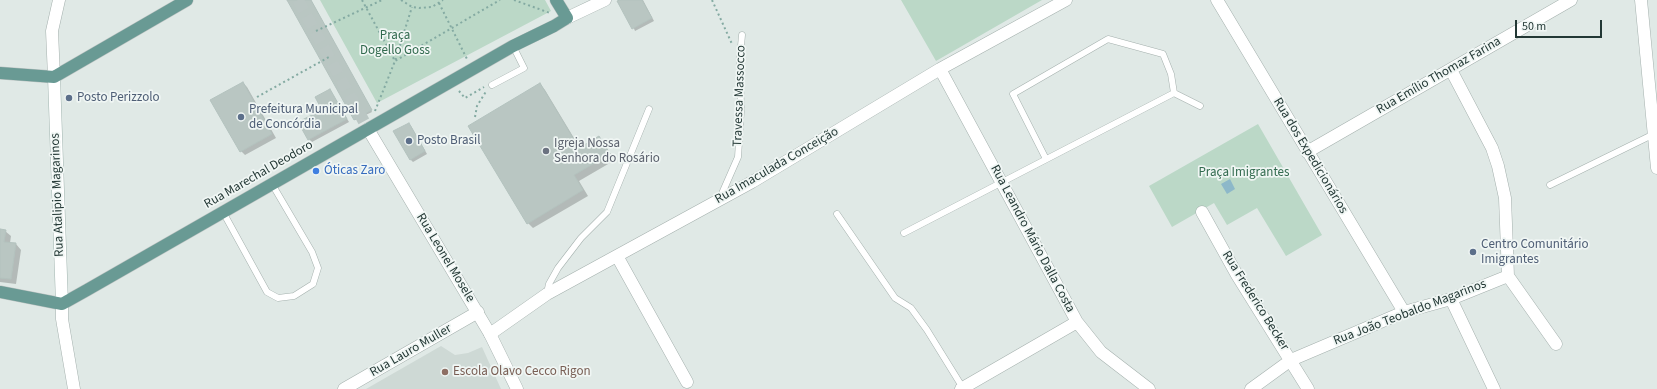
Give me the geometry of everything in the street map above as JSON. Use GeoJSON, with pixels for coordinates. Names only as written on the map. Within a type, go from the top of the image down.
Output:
{"type":"FeatureCollection","features":[{"type":"Feature","properties":{"kind":"main road"},"geometry":{"type":"LineString","coordinates":[[0,73],[54,77],[187,0]]}},
{"type":"Feature","properties":{"kind":"main road"},"geometry":{"type":"LineString","coordinates":[[556,0],[567,18]]}},
{"type":"Feature","properties":{"kind":"main road","name":"Rua Marechal Deodoro"},"geometry":{"type":"LineString","coordinates":[[62,304],[452,82],[472,69],[567,18]]}},
{"type":"Feature","properties":{"kind":"main road"},"geometry":{"type":"LineString","coordinates":[[0,292],[62,304]]}},
{"type":"Feature","properties":{"kind":"street","name":"Rua Atalipio Magarinos"},"geometry":{"type":"LineString","coordinates":[[59,0],[52,31],[62,319],[74,389]]}},
{"type":"Feature","properties":{"kind":"street","name":"Rua Marechal Deodoro"},"geometry":{"type":"LineString","coordinates":[[567,18],[588,0]]}},
{"type":"Feature","properties":{"kind":"street","name":"Rua Marechal Deodoro"},"geometry":{"type":"LineString","coordinates":[[567,18],[605,0]]}},
{"type":"Feature","properties":{"kind":"street","name":"Rua Imaculada Conceição"},"geometry":{"type":"LineString","coordinates":[[490,334],[547,294],[719,201],[940,69],[1066,0]]}},
{"type":"Feature","properties":{"kind":"street","name":"Rua dos Expedicionários"},"geometry":{"type":"LineString","coordinates":[[1217,0],[1404,312]]}},
{"type":"Feature","properties":{"kind":"street","name":"Rua Emílio Thomaz Farina"},"geometry":{"type":"LineString","coordinates":[[1307,152],[1571,0]]}},
{"type":"Feature","properties":{"kind":"street"},"geometry":{"type":"LineString","coordinates":[[1641,0],[1653,84],[1652,135],[1657,168]]}},
{"type":"Feature","properties":{"kind":"street","name":"Rua Leandro Mário Dalla Costa"},"geometry":{"type":"LineString","coordinates":[[940,69],[1077,322],[1101,352],[1149,389]]}},
{"type":"Feature","properties":{"kind":"street"},"geometry":{"type":"LineString","coordinates":[[1450,70],[1492,148],[1498,166],[1505,198],[1508,276],[1556,344]]}},
{"type":"Feature","properties":{"kind":"street","name":"Rua Leonel Mosele"},"geometry":{"type":"LineString","coordinates":[[368,129],[478,312],[517,389]]}},
{"type":"Feature","properties":{"kind":"street","name":"Rua Frederico Becker"},"geometry":{"type":"LineString","coordinates":[[1202,212],[1237,275],[1308,389]]}},
{"type":"Feature","properties":{"kind":"street"},"geometry":{"type":"LineString","coordinates":[[617,256],[687,382]]}},
{"type":"Feature","properties":{"kind":"street","name":"Rua João Teobaldo Magarinos"},"geometry":{"type":"LineString","coordinates":[[1251,389],[1291,360],[1404,312],[1451,299],[1508,276]]}},
{"type":"Feature","properties":{"kind":"street"},"geometry":{"type":"LineString","coordinates":[[1451,299],[1494,389]]}},
{"type":"Feature","properties":{"kind":"street","name":"Rua Lauro Muller"},"geometry":{"type":"LineString","coordinates":[[344,389],[478,312]]}},
{"type":"Feature","properties":{"kind":"street"},"geometry":{"type":"LineString","coordinates":[[962,388],[1077,322]]}},
{"type":"Feature","properties":{"kind":"lane","name":"Travessa Massocco"},"geometry":{"type":"LineString","coordinates":[[719,201],[738,157],[741,111],[740,57],[742,35]]}},
{"type":"Feature","properties":{"kind":"lane"},"geometry":{"type":"LineString","coordinates":[[1046,159],[1014,94],[1108,39],[1164,54],[1171,74],[1174,93]]}},
{"type":"Feature","properties":{"kind":"lane"},"geometry":{"type":"LineString","coordinates":[[492,85],[524,68],[513,46]]}},
{"type":"Feature","properties":{"kind":"lane"},"geometry":{"type":"LineString","coordinates":[[904,233],[1174,93]]}},
{"type":"Feature","properties":{"kind":"lane"},"geometry":{"type":"LineString","coordinates":[[1174,93],[1200,106]]}},
{"type":"Feature","properties":{"kind":"lane"},"geometry":{"type":"LineString","coordinates":[[547,294],[549,284],[558,268],[581,238],[607,212],[648,109]]}},
{"type":"Feature","properties":{"kind":"lane"},"geometry":{"type":"LineString","coordinates":[[1550,185],[1652,135]]}},
{"type":"Feature","properties":{"kind":"lane"},"geometry":{"type":"LineString","coordinates":[[223,212],[267,292],[278,298],[294,296],[313,284],[318,268],[312,252],[272,184]]}},
{"type":"Feature","properties":{"kind":"lane"},"geometry":{"type":"LineString","coordinates":[[837,214],[895,298],[911,308],[927,330],[962,388]]}},
{"type":"Feature","properties":{"kind":"path"},"geometry":{"type":"LineString","coordinates":[[362,0],[395,61]]}},
{"type":"Feature","properties":{"kind":"path"},"geometry":{"type":"LineString","coordinates":[[316,31],[382,0]]}},
{"type":"Feature","properties":{"kind":"path"},"geometry":{"type":"LineString","coordinates":[[401,0],[412,7],[426,8],[443,0]]}},
{"type":"Feature","properties":{"kind":"path"},"geometry":{"type":"LineString","coordinates":[[395,61],[500,0]]}},
{"type":"Feature","properties":{"kind":"path"},"geometry":{"type":"LineString","coordinates":[[514,0],[567,18]]}},
{"type":"Feature","properties":{"kind":"path"},"geometry":{"type":"LineString","coordinates":[[712,0],[728,37],[740,57]]}},
{"type":"Feature","properties":{"kind":"path"},"geometry":{"type":"LineString","coordinates":[[439,3],[472,69]]}},
{"type":"Feature","properties":{"kind":"path"},"geometry":{"type":"LineString","coordinates":[[368,129],[395,61],[412,7]]}},
{"type":"Feature","properties":{"kind":"path"},"geometry":{"type":"LineString","coordinates":[[257,97],[329,57]]}},
{"type":"Feature","properties":{"kind":"path"},"geometry":{"type":"LineString","coordinates":[[452,82],[465,98],[483,87],[492,85]]}},
{"type":"Feature","properties":{"kind":"path"},"geometry":{"type":"LineString","coordinates":[[475,117],[480,99],[492,85]]}},
{"type":"Feature","properties":{"kind":"shaded area","name":"Escola Olavo Cecco Rigon"},"geometry":{"type":"Polygon","coordinates":[[[441,346],[455,355],[468,353],[482,347],[501,389],[366,389],[441,346]]]}},
{"type":"Feature","properties":{"kind":"green space","name":"Praça Dogello Goss"},"geometry":{"type":"Polygon","coordinates":[[[320,0],[545,0],[551,11],[377,103],[320,0]]]}},
{"type":"Feature","properties":{"kind":"green space"},"geometry":{"type":"Polygon","coordinates":[[[901,0],[1042,0],[936,61],[901,0]]]}},
{"type":"Feature","properties":{"kind":"green space","name":"Praça Imigrantes"},"geometry":{"type":"Polygon","coordinates":[[[1258,124],[1322,235],[1286,256],[1257,208],[1227,225],[1214,203],[1172,227],[1149,186],[1258,124]]]}},
{"type":"Feature","properties":{"kind":"water"},"geometry":{"type":"Polygon","coordinates":[[[1230,179],[1235,189],[1227,194],[1221,184],[1230,179]]]}},
{"type":"Feature","properties":{"kind":"building"},"geometry":{"type":"Polygon","coordinates":[[[287,0],[311,0],[372,110],[354,120],[287,0]]]}},
{"type":"Feature","properties":{"kind":"building"},"geometry":{"type":"Polygon","coordinates":[[[642,0],[652,18],[632,29],[617,1],[642,0]]]}},
{"type":"Feature","properties":{"kind":"building","name":"Prefeitura Municipal de Concórdia"},"geometry":{"type":"Polygon","coordinates":[[[243,82],[272,134],[240,152],[210,100],[243,82]]]}},
{"type":"Feature","properties":{"kind":"building","name":"Igreja Nossa Senhora do Rosário"},"geometry":{"type":"Polygon","coordinates":[[[540,83],[579,148],[599,136],[610,154],[574,175],[583,190],[527,224],[468,126],[540,83]]]}},
{"type":"Feature","properties":{"kind":"building"},"geometry":{"type":"Polygon","coordinates":[[[330,89],[347,119],[308,140],[298,122],[322,110],[315,97],[330,89]]]}},
{"type":"Feature","properties":{"kind":"building","name":"Posto Brasil"},"geometry":{"type":"Polygon","coordinates":[[[409,123],[425,151],[410,160],[393,131],[409,123]]]}},
{"type":"Feature","properties":{"kind":"building"},"geometry":{"type":"Polygon","coordinates":[[[0,229],[6,230],[4,242],[16,243],[11,279],[0,278],[0,229]]]}},
{"type":"Feature","properties":{"kind":"tunnel"},"geometry":{"type":"LineString","coordinates":[[298,0],[368,129]]}},
{"type":"Feature","properties":{"kind":"place","name":"Posto Perizzolo"},"geometry":{"type":"Point","coordinates":[69,98]}},
{"type":"Feature","properties":{"kind":"place","name":"Prefeitura Municipal de Concórdia"},"geometry":{"type":"Point","coordinates":[241,117]}},
{"type":"Feature","properties":{"kind":"place","name":"Posto Brasil"},"geometry":{"type":"Point","coordinates":[409,141]}},
{"type":"Feature","properties":{"kind":"place","name":"Igreja Nossa Senhora do Rosário"},"geometry":{"type":"Point","coordinates":[546,151]}},
{"type":"Feature","properties":{"kind":"place","name":"Óticas Zaro"},"geometry":{"type":"Point","coordinates":[316,171]}},
{"type":"Feature","properties":{"kind":"place","name":"Centro Comunitário Imigrantes"},"geometry":{"type":"Point","coordinates":[1473,252]}},
{"type":"Feature","properties":{"kind":"place","name":"Escola Olavo Cecco Rigon"},"geometry":{"type":"Point","coordinates":[445,372]}}]}
